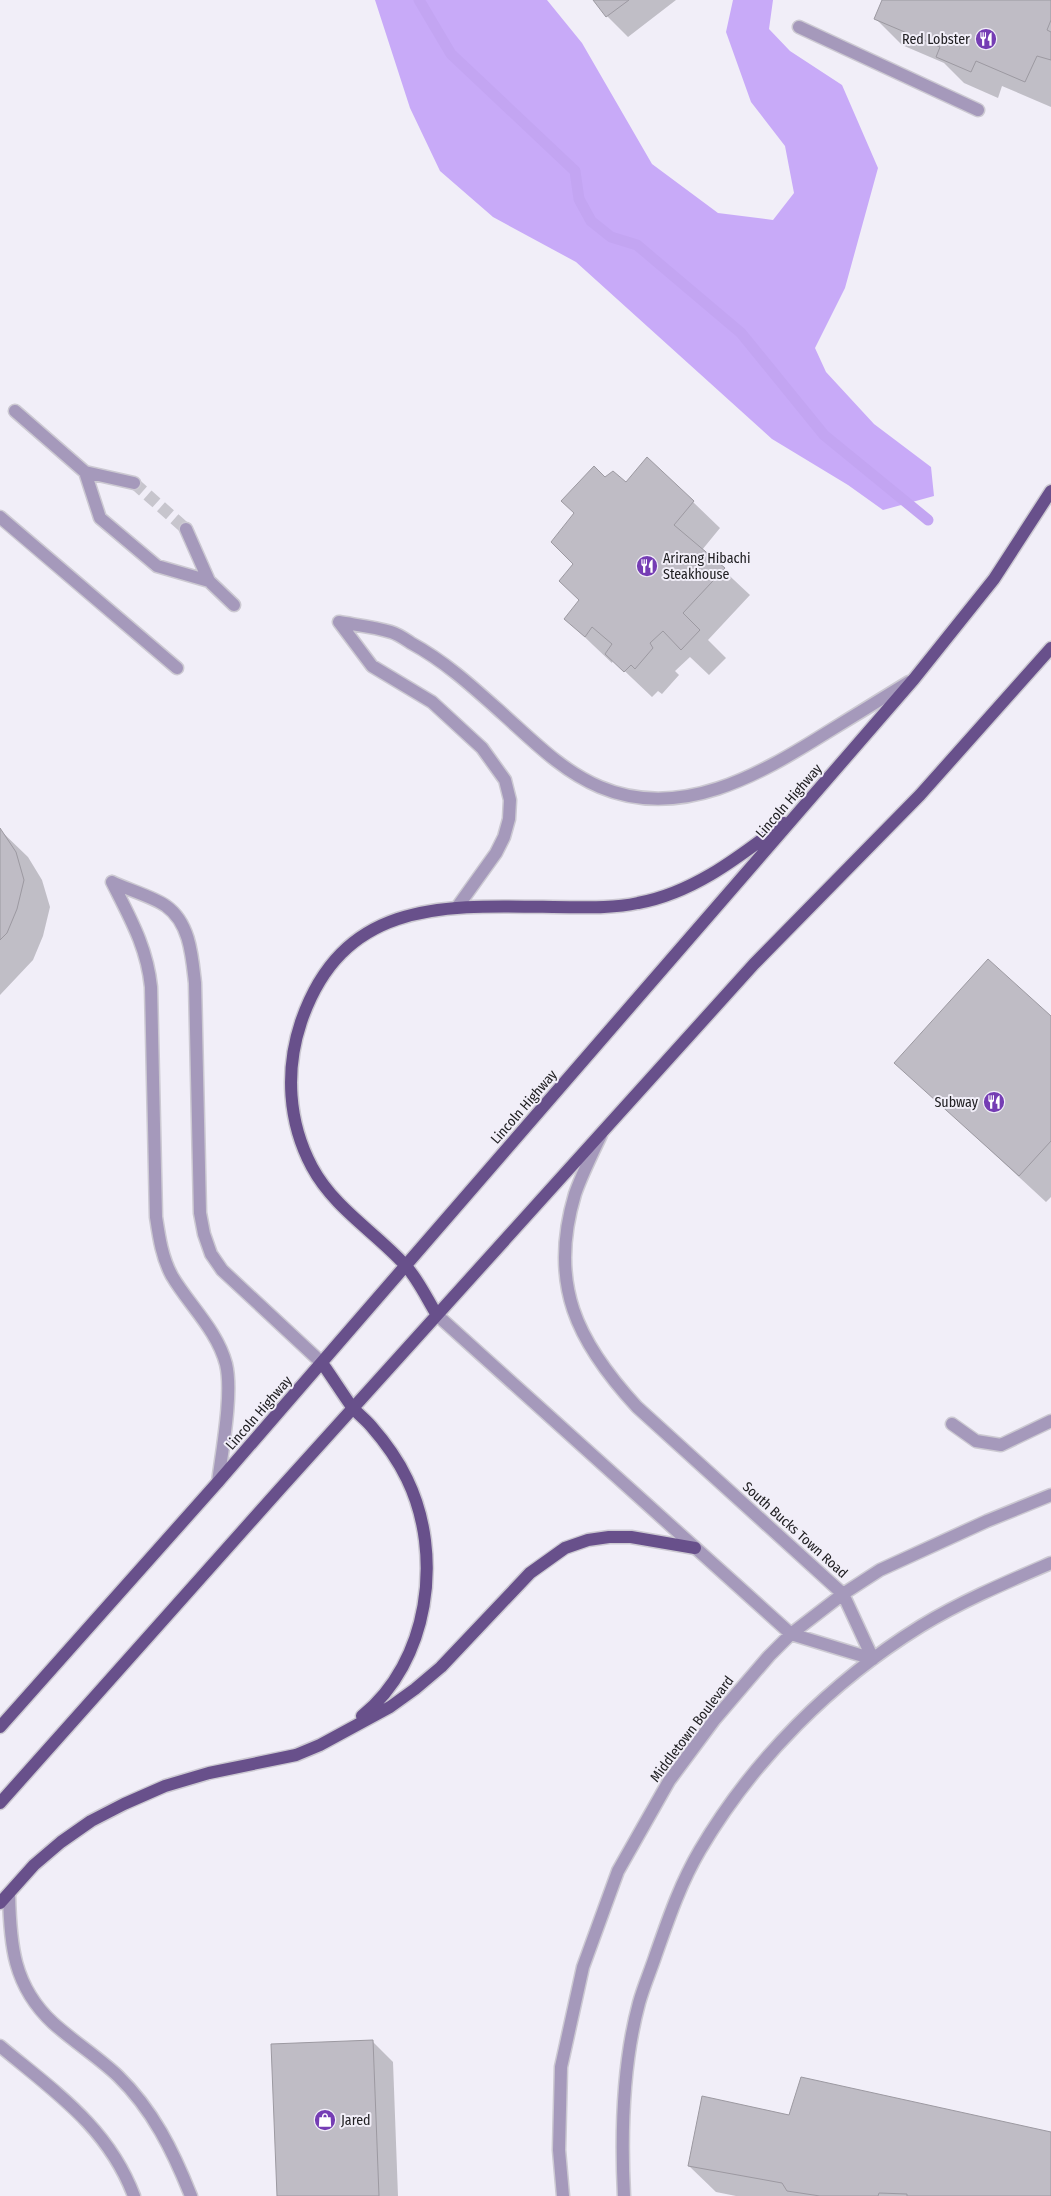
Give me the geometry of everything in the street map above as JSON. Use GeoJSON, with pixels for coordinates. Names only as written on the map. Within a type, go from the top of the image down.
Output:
{"type":"FeatureCollection","features":[{"type":"Feature","properties":{"kind":"main road","name":"Lincoln Highway"},"geometry":{"type":"LineString","coordinates":[[0,1727],[322,1363],[914,679],[994,579],[1051,491]]}},
{"type":"Feature","properties":{"kind":"main road"},"geometry":{"type":"LineString","coordinates":[[0,1803],[754,964],[934,781],[1051,648]]}},
{"type":"Feature","properties":{"kind":"main road"},"geometry":{"type":"LineString","coordinates":[[437,1315],[406,1266],[332,1196],[313,1167],[298,1134],[291,1103],[291,1068],[296,1038],[305,1011],[318,984],[335,961],[354,942],[373,929],[393,920],[417,912],[458,906],[606,908],[640,903],[671,894],[706,877],[735,859],[802,810]]}},
{"type":"Feature","properties":{"kind":"main road"},"geometry":{"type":"LineString","coordinates":[[322,1363],[353,1408],[391,1452],[407,1480],[419,1510],[426,1541],[427,1573],[424,1602],[415,1636],[403,1665],[387,1692],[344,1731]]}},
{"type":"Feature","properties":{"kind":"main road"},"geometry":{"type":"LineString","coordinates":[[4,1899],[34,1865],[61,1842],[91,1821],[124,1804],[165,1786],[209,1773],[296,1755],[320,1745],[390,1707],[416,1689],[466,1643],[530,1573],[565,1548],[588,1540],[609,1537],[631,1537],[695,1548]]}},
{"type":"Feature","properties":{"kind":"street"},"geometry":{"type":"LineString","coordinates":[[799,27],[978,110]]}},
{"type":"Feature","properties":{"kind":"street"},"geometry":{"type":"LineString","coordinates":[[15,411],[85,472],[134,483]]}},
{"type":"Feature","properties":{"kind":"street"},"geometry":{"type":"LineString","coordinates":[[85,472],[100,518],[157,566],[209,581]]}},
{"type":"Feature","properties":{"kind":"street"},"geometry":{"type":"LineString","coordinates":[[0,517],[177,668]]}},
{"type":"Feature","properties":{"kind":"street"},"geometry":{"type":"LineString","coordinates":[[186,529],[209,581],[234,605]]}},
{"type":"Feature","properties":{"kind":"street"},"geometry":{"type":"LineString","coordinates":[[458,906],[496,853],[504,837],[509,819],[510,800],[505,780],[482,748],[432,702],[372,666],[339,622],[392,632],[429,653],[456,672],[553,759],[577,776],[600,787],[622,794],[646,798],[670,798],[702,794],[736,783],[773,766],[914,679]]}},
{"type":"Feature","properties":{"kind":"street"},"geometry":{"type":"LineString","coordinates":[[218,1482],[227,1398],[226,1365],[212,1334],[171,1274],[161,1245],[156,1217],[149,964],[142,944],[112,882],[165,906],[182,924],[191,953],[195,983],[200,1213],[204,1234],[211,1254],[236,1285],[322,1363]]}},
{"type":"Feature","properties":{"kind":"street","name":"South Bucks Town Road"},"geometry":{"type":"LineString","coordinates":[[602,1132],[576,1193],[567,1230],[565,1266],[569,1295],[576,1321],[593,1353],[637,1408],[843,1594],[873,1659]]}},
{"type":"Feature","properties":{"kind":"street"},"geometry":{"type":"LineString","coordinates":[[437,1315],[791,1634],[873,1659]]}},
{"type":"Feature","properties":{"kind":"street"},"geometry":{"type":"LineString","coordinates":[[952,1424],[976,1441],[1001,1445],[1051,1421]]}},
{"type":"Feature","properties":{"kind":"street","name":"Middletown Boulevard"},"geometry":{"type":"LineString","coordinates":[[563,2196],[559,2150],[561,2067],[583,1967],[618,1871],[669,1781],[715,1719],[769,1656],[791,1634],[843,1594],[889,1566],[987,1521],[1051,1495]]}},
{"type":"Feature","properties":{"kind":"street"},"geometry":{"type":"LineString","coordinates":[[624,2196],[622,2148],[629,2056],[639,2004],[674,1903],[700,1851],[739,1792],[808,1714],[873,1659],[922,1626],[1008,1582],[1051,1563]]}},
{"type":"Feature","properties":{"kind":"street"},"geometry":{"type":"LineString","coordinates":[[4,1899],[13,1957],[22,1982],[35,2002],[52,2022],[118,2077],[150,2113],[175,2154],[191,2196]]}},
{"type":"Feature","properties":{"kind":"street"},"geometry":{"type":"LineString","coordinates":[[0,2046],[81,2114],[108,2144],[127,2178],[134,2196]]}},
{"type":"Feature","properties":{"kind":"shaded area"},"geometry":{"type":"Polygon","coordinates":[[[375,0],[547,0],[582,43],[652,164],[718,213],[773,220],[794,193],[785,146],[751,102],[726,32],[733,0],[773,0],[769,29],[790,51],[842,85],[878,168],[845,288],[815,348],[826,372],[874,424],[931,467],[934,496],[883,510],[848,485],[772,439],[576,262],[493,217],[440,171],[410,108],[375,0]]]}},
{"type":"Feature","properties":{"kind":"building"},"geometry":{"type":"Polygon","coordinates":[[[593,0],[629,0],[606,17],[593,0]]]}},
{"type":"Feature","properties":{"kind":"building","name":"Red Lobster"},"geometry":{"type":"Polygon","coordinates":[[[882,0],[1051,0],[1051,20],[1047,30],[1051,32],[1051,60],[1037,56],[1025,82],[976,61],[971,72],[936,57],[940,47],[874,19],[882,0]]]}},
{"type":"Feature","properties":{"kind":"building","name":"Arirang Hibachi Steakhouse"},"geometry":{"type":"Polygon","coordinates":[[[647,457],[694,501],[674,525],[725,568],[683,613],[700,630],[681,650],[663,631],[650,643],[653,648],[635,669],[631,665],[624,672],[605,654],[612,644],[592,627],[585,637],[564,619],[579,600],[559,581],[573,564],[551,542],[574,513],[561,501],[594,466],[605,477],[613,471],[626,482],[647,457]]]}},
{"type":"Feature","properties":{"kind":"building"},"geometry":{"type":"Polygon","coordinates":[[[0,828],[16,852],[24,880],[17,909],[7,933],[0,940],[0,828]]]}},
{"type":"Feature","properties":{"kind":"building","name":"Subway"},"geometry":{"type":"Polygon","coordinates":[[[988,959],[1051,1016],[1051,1141],[1019,1176],[894,1063],[988,959]]]}},
{"type":"Feature","properties":{"kind":"building","name":"Jared"},"geometry":{"type":"Polygon","coordinates":[[[373,2040],[379,2196],[277,2196],[271,2044],[373,2040]]]}},
{"type":"Feature","properties":{"kind":"building"},"geometry":{"type":"Polygon","coordinates":[[[801,2077],[1051,2132],[1051,2196],[907,2196],[907,2194],[879,2193],[878,2196],[820,2196],[787,2191],[782,2183],[688,2166],[702,2096],[789,2115],[801,2077]]]}},
{"type":"Feature","properties":{"kind":"waterway"},"geometry":{"type":"LineString","coordinates":[[419,0],[451,54],[575,171],[579,199],[591,221],[611,237],[637,245],[741,333],[824,435],[928,520]]}},
{"type":"Feature","properties":{"kind":"tunnel"},"geometry":{"type":"LineString","coordinates":[[134,483],[186,529]]}},
{"type":"Feature","properties":{"kind":"place","name":"Red Lobster"},"geometry":{"type":"Point","coordinates":[986,39]}},
{"type":"Feature","properties":{"kind":"place","name":"Arirang Hibachi Steakhouse"},"geometry":{"type":"Point","coordinates":[647,566]}},
{"type":"Feature","properties":{"kind":"place","name":"Subway"},"geometry":{"type":"Point","coordinates":[994,1102]}},
{"type":"Feature","properties":{"kind":"place","name":"Jared"},"geometry":{"type":"Point","coordinates":[325,2120]}}]}
